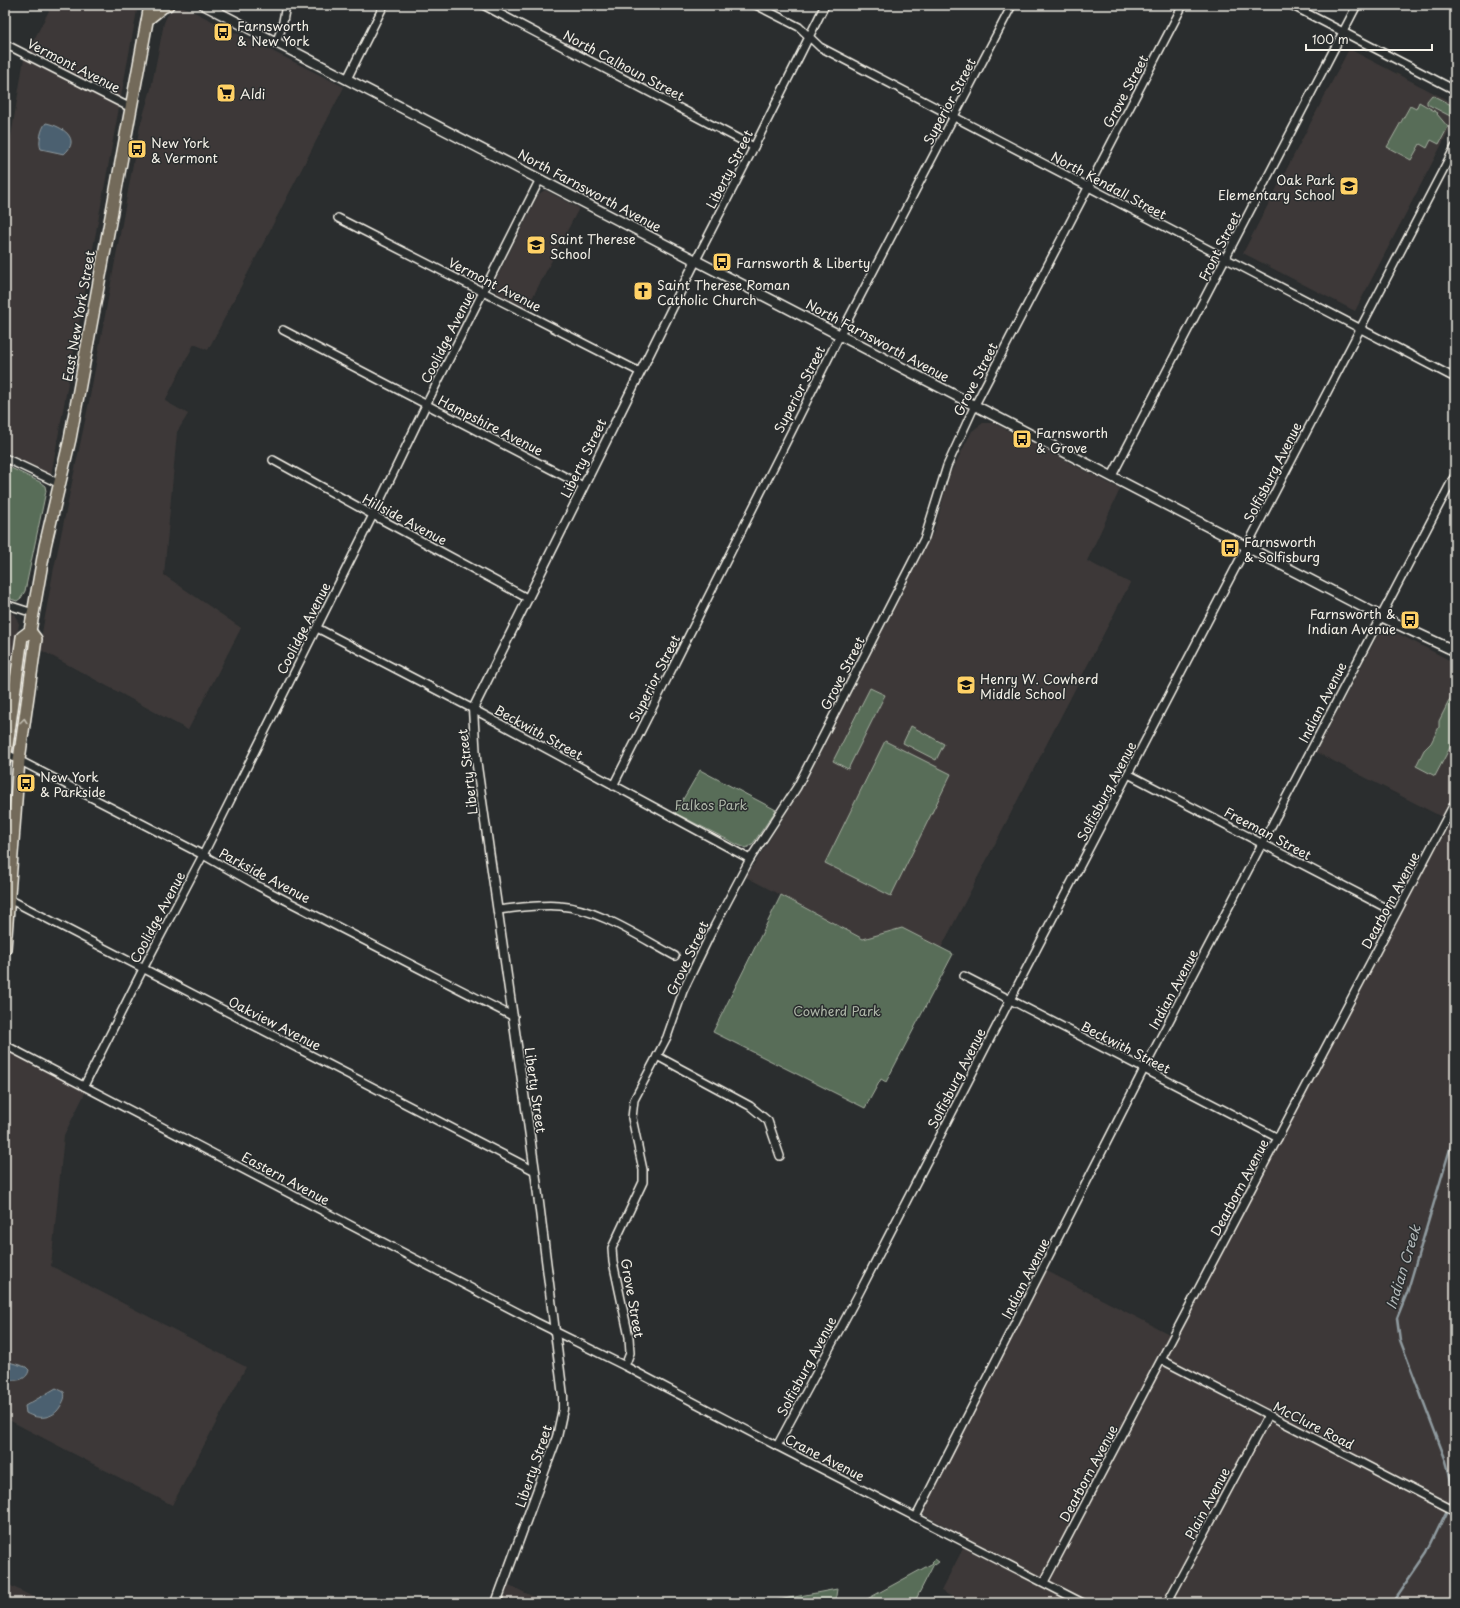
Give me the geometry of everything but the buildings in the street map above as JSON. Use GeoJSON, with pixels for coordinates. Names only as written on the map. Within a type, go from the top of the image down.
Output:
{"type":"FeatureCollection","features":[{"type":"Feature","properties":{"kind":"main road","name":"East New York Street"},"geometry":{"type":"LineString","coordinates":[[5,949],[7,898],[19,760],[36,640],[30,631],[45,546],[70,439],[150,5]]}},
{"type":"Feature","properties":{"kind":"main road"},"geometry":{"type":"LineString","coordinates":[[148,19],[163,7],[168,5]]}},
{"type":"Feature","properties":{"kind":"main road","name":"North Farnsworth Avenue"},"geometry":{"type":"LineString","coordinates":[[204,5],[1382,617],[1455,651]]}},
{"type":"Feature","properties":{"kind":"main road","name":"East New York Street"},"geometry":{"type":"LineString","coordinates":[[5,755],[22,637],[30,631]]}},
{"type":"Feature","properties":{"kind":"street"},"geometry":{"type":"LineString","coordinates":[[276,43],[282,27],[286,5]]}},
{"type":"Feature","properties":{"kind":"street"},"geometry":{"type":"LineString","coordinates":[[347,79],[384,5]]}},
{"type":"Feature","properties":{"kind":"street","name":"North Calhoun Street"},"geometry":{"type":"LineString","coordinates":[[483,5],[754,147]]}},
{"type":"Feature","properties":{"kind":"street","name":"North Kendall Street"},"geometry":{"type":"LineString","coordinates":[[756,5],[800,27],[820,47],[1455,378]]}},
{"type":"Feature","properties":{"kind":"street","name":"Liberty Street"},"geometry":{"type":"LineString","coordinates":[[496,1603],[553,1450],[561,1424],[563,1410],[556,1332],[535,1171],[476,760],[473,709],[696,260],[825,5]]}},
{"type":"Feature","properties":{"kind":"street","name":"Superior Street"},"geometry":{"type":"LineString","coordinates":[[613,786],[840,335],[1012,5]]}},
{"type":"Feature","properties":{"kind":"street","name":"Grove Street"},"geometry":{"type":"LineString","coordinates":[[625,1366],[630,1353],[629,1338],[613,1262],[612,1248],[643,1182],[643,1170],[632,1118],[634,1100],[667,1037],[683,991],[715,925],[750,859],[797,787],[926,537],[947,466],[975,405],[1183,5]]}},
{"type":"Feature","properties":{"kind":"street"},"geometry":{"type":"LineString","coordinates":[[1291,5],[1455,90]]}},
{"type":"Feature","properties":{"kind":"street","name":"Front Street"},"geometry":{"type":"LineString","coordinates":[[1112,476],[1357,5]]}},
{"type":"Feature","properties":{"kind":"street","name":"Vermont Avenue"},"geometry":{"type":"LineString","coordinates":[[5,44],[131,108]]}},
{"type":"Feature","properties":{"kind":"street","name":"Solfisburg Avenue"},"geometry":{"type":"LineString","coordinates":[[777,1446],[857,1297],[1010,1000],[1455,147]]}},
{"type":"Feature","properties":{"kind":"street","name":"Coolidge Avenue"},"geometry":{"type":"LineString","coordinates":[[84,1086],[203,855],[540,179]]}},
{"type":"Feature","properties":{"kind":"street","name":"Vermont Avenue"},"geometry":{"type":"LineString","coordinates":[[338,218],[640,372]]}},
{"type":"Feature","properties":{"kind":"street","name":"Hampshire Avenue"},"geometry":{"type":"LineString","coordinates":[[283,330],[583,486]]}},
{"type":"Feature","properties":{"kind":"street"},"geometry":{"type":"LineString","coordinates":[[5,458],[60,484]]}},
{"type":"Feature","properties":{"kind":"street","name":"Hillside Avenue"},"geometry":{"type":"LineString","coordinates":[[273,460],[372,516],[527,598]]}},
{"type":"Feature","properties":{"kind":"street","name":"Indian Avenue"},"geometry":{"type":"LineString","coordinates":[[916,1517],[1144,1069],[1455,475]]}},
{"type":"Feature","properties":{"kind":"street"},"geometry":{"type":"LineString","coordinates":[[5,604],[33,613]]}},
{"type":"Feature","properties":{"kind":"street","name":"Beckwith Street"},"geometry":{"type":"LineString","coordinates":[[317,628],[473,709],[750,859]]}},
{"type":"Feature","properties":{"kind":"street","name":"Parkside Avenue"},"geometry":{"type":"LineString","coordinates":[[5,755],[19,760],[203,855],[258,886],[514,1017]]}},
{"type":"Feature","properties":{"kind":"street","name":"Freeman Street"},"geometry":{"type":"LineString","coordinates":[[1128,774],[1396,913]]}},
{"type":"Feature","properties":{"kind":"street","name":"Dearborn Avenue"},"geometry":{"type":"LineString","coordinates":[[1044,1582],[1455,802]]}},
{"type":"Feature","properties":{"kind":"street","name":"Oakview Avenue"},"geometry":{"type":"LineString","coordinates":[[7,898],[535,1171]]}},
{"type":"Feature","properties":{"kind":"street"},"geometry":{"type":"LineString","coordinates":[[498,910],[536,906],[560,906],[575,908],[590,912],[675,956]]}},
{"type":"Feature","properties":{"kind":"street","name":"Beckwith Street"},"geometry":{"type":"LineString","coordinates":[[964,976],[1278,1138]]}},
{"type":"Feature","properties":{"kind":"street","name":"Eastern Avenue"},"geometry":{"type":"LineString","coordinates":[[5,1045],[556,1332]]}},
{"type":"Feature","properties":{"kind":"street"},"geometry":{"type":"LineString","coordinates":[[657,1056],[750,1106],[768,1121],[780,1156]]}},
{"type":"Feature","properties":{"kind":"street","name":"Crane Avenue"},"geometry":{"type":"LineString","coordinates":[[556,1332],[625,1366],[1083,1603]]}},
{"type":"Feature","properties":{"kind":"street","name":"McClure Road"},"geometry":{"type":"LineString","coordinates":[[1162,1360],[1455,1511]]}},
{"type":"Feature","properties":{"kind":"street","name":"Plain Avenue"},"geometry":{"type":"LineString","coordinates":[[1167,1603],[1268,1415]]}},
{"type":"Feature","properties":{"kind":"shaded area"},"geometry":{"type":"Polygon","coordinates":[[[52,5],[138,5],[51,475],[5,452],[5,172],[24,59],[52,5]]]}},
{"type":"Feature","properties":{"kind":"shaded area"},"geometry":{"type":"Polygon","coordinates":[[[182,6],[344,87],[208,350],[194,344],[165,401],[188,414],[177,432],[164,575],[241,628],[188,730],[39,649],[53,573],[89,402],[140,126],[151,89],[164,23],[167,16],[173,9],[182,6]]]}},
{"type":"Feature","properties":{"kind":"shaded area","name":"Oak Park Elementary School"},"geometry":{"type":"Polygon","coordinates":[[[1349,49],[1455,104],[1455,119],[1355,311],[1243,253],[1349,49]]]}},
{"type":"Feature","properties":{"kind":"shaded area","name":"Saint Therese School"},"geometry":{"type":"Polygon","coordinates":[[[545,190],[579,208],[527,308],[498,294],[494,283],[539,194],[545,190]]]}},
{"type":"Feature","properties":{"kind":"shaded area","name":"Henry W. Cowherd Middle School"},"geometry":{"type":"Polygon","coordinates":[[[983,423],[994,423],[1120,489],[1087,561],[1130,583],[941,948],[902,928],[864,939],[746,877],[803,787],[934,531],[950,474],[972,431],[983,423]]]}},
{"type":"Feature","properties":{"kind":"shaded area"},"geometry":{"type":"Polygon","coordinates":[[[5,610],[15,615],[19,624],[5,718],[5,610]]]}},
{"type":"Feature","properties":{"kind":"shaded area"},"geometry":{"type":"Polygon","coordinates":[[[1389,629],[1455,663],[1455,792],[1442,817],[1316,752],[1380,631],[1389,629]]]}},
{"type":"Feature","properties":{"kind":"shaded area"},"geometry":{"type":"Polygon","coordinates":[[[1455,814],[1455,1603],[952,1603],[954,1598],[941,1591],[968,1539],[917,1511],[1041,1268],[1171,1335],[1407,883],[1439,844],[1455,814]]]}},
{"type":"Feature","properties":{"kind":"shaded area"},"geometry":{"type":"Polygon","coordinates":[[[5,1050],[86,1091],[64,1135],[51,1266],[246,1367],[172,1505],[5,1418],[5,1050]]]}},
{"type":"Feature","properties":{"kind":"shaded area"},"geometry":{"type":"Polygon","coordinates":[[[5,1583],[45,1603],[5,1603],[5,1583]]]}},
{"type":"Feature","properties":{"kind":"shaded area"},"geometry":{"type":"Polygon","coordinates":[[[509,1585],[546,1603],[502,1603],[509,1585]]]}},
{"type":"Feature","properties":{"kind":"green space"},"geometry":{"type":"Polygon","coordinates":[[[1432,95],[1455,107],[1454,116],[1452,117],[1427,104],[1427,101],[1432,95]]]}},
{"type":"Feature","properties":{"kind":"green space"},"geometry":{"type":"Polygon","coordinates":[[[1419,102],[1438,113],[1437,114],[1448,127],[1439,144],[1431,140],[1427,148],[1420,144],[1411,160],[1387,147],[1410,106],[1416,109],[1419,102]]]}},
{"type":"Feature","properties":{"kind":"green space"},"geometry":{"type":"Polygon","coordinates":[[[5,465],[40,482],[45,486],[46,491],[25,591],[21,598],[17,601],[5,597],[5,465]]]}},
{"type":"Feature","properties":{"kind":"green space"},"geometry":{"type":"Polygon","coordinates":[[[870,688],[885,695],[848,769],[833,761],[870,688]]]}},
{"type":"Feature","properties":{"kind":"green space"},"geometry":{"type":"Polygon","coordinates":[[[1455,689],[1455,738],[1435,776],[1416,766],[1424,750],[1431,743],[1439,727],[1439,721],[1455,689]]]}},
{"type":"Feature","properties":{"kind":"green space"},"geometry":{"type":"Polygon","coordinates":[[[911,726],[944,744],[936,760],[903,743],[911,726]]]}},
{"type":"Feature","properties":{"kind":"green space"},"geometry":{"type":"Polygon","coordinates":[[[885,741],[951,774],[891,896],[825,863],[885,741]]]}},
{"type":"Feature","properties":{"kind":"green space","name":"Falkos Park"},"geometry":{"type":"Polygon","coordinates":[[[700,770],[776,810],[752,845],[746,848],[738,845],[675,813],[700,770]]]}},
{"type":"Feature","properties":{"kind":"green space","name":"Cowherd Park"},"geometry":{"type":"Polygon","coordinates":[[[781,895],[863,939],[902,928],[953,954],[886,1082],[881,1079],[865,1108],[713,1032],[781,895]]]}},
{"type":"Feature","properties":{"kind":"green space"},"geometry":{"type":"Polygon","coordinates":[[[935,1559],[939,1562],[935,1565],[934,1564],[914,1603],[860,1603],[933,1563],[932,1562],[935,1559]]]}},
{"type":"Feature","properties":{"kind":"green space"},"geometry":{"type":"Polygon","coordinates":[[[837,1589],[835,1603],[763,1603],[837,1589]]]}},
{"type":"Feature","properties":{"kind":"water"},"geometry":{"type":"Polygon","coordinates":[[[46,123],[58,127],[68,134],[71,143],[64,154],[41,149],[40,136],[46,123]]]}},
{"type":"Feature","properties":{"kind":"water"},"geometry":{"type":"Polygon","coordinates":[[[5,1348],[8,1351],[9,1362],[26,1367],[29,1370],[28,1374],[20,1380],[5,1378],[5,1348]]]}},
{"type":"Feature","properties":{"kind":"water"},"geometry":{"type":"Polygon","coordinates":[[[56,1388],[64,1392],[65,1396],[57,1411],[45,1417],[35,1417],[26,1413],[25,1406],[56,1388]]]}},
{"type":"Feature","properties":{"kind":"waterway","name":"Indian Creek"},"geometry":{"type":"LineString","coordinates":[[1392,1603],[1427,1552],[1451,1502],[1452,1491],[1449,1471],[1400,1340],[1397,1318],[1407,1293],[1455,1132]]}},
{"type":"Feature","properties":{"kind":"place","name":"Farnsworth & New York"},"geometry":{"type":"Point","coordinates":[223,32]}},
{"type":"Feature","properties":{"kind":"place","name":"Aldi"},"geometry":{"type":"Point","coordinates":[226,93]}},
{"type":"Feature","properties":{"kind":"place","name":"New York & Vermont"},"geometry":{"type":"Point","coordinates":[137,149]}},
{"type":"Feature","properties":{"kind":"place","name":"Oak Park Elementary School"},"geometry":{"type":"Point","coordinates":[1349,186]}},
{"type":"Feature","properties":{"kind":"place","name":"Saint Therese School"},"geometry":{"type":"Point","coordinates":[536,245]}},
{"type":"Feature","properties":{"kind":"place","name":"Farnsworth & Liberty"},"geometry":{"type":"Point","coordinates":[722,262]}},
{"type":"Feature","properties":{"kind":"place","name":"Saint Therese Roman Catholic Church"},"geometry":{"type":"Point","coordinates":[643,291]}},
{"type":"Feature","properties":{"kind":"place","name":"Farnsworth & Grove"},"geometry":{"type":"Point","coordinates":[1022,439]}},
{"type":"Feature","properties":{"kind":"place","name":"Farnsworth & Solfisburg"},"geometry":{"type":"Point","coordinates":[1230,548]}},
{"type":"Feature","properties":{"kind":"place","name":"Farnsworth & Indian Avenue"},"geometry":{"type":"Point","coordinates":[1410,620]}},
{"type":"Feature","properties":{"kind":"place","name":"Henry W. Cowherd Middle School"},"geometry":{"type":"Point","coordinates":[966,685]}},
{"type":"Feature","properties":{"kind":"place","name":"New York & Parkside"},"geometry":{"type":"Point","coordinates":[26,783]}}]}
